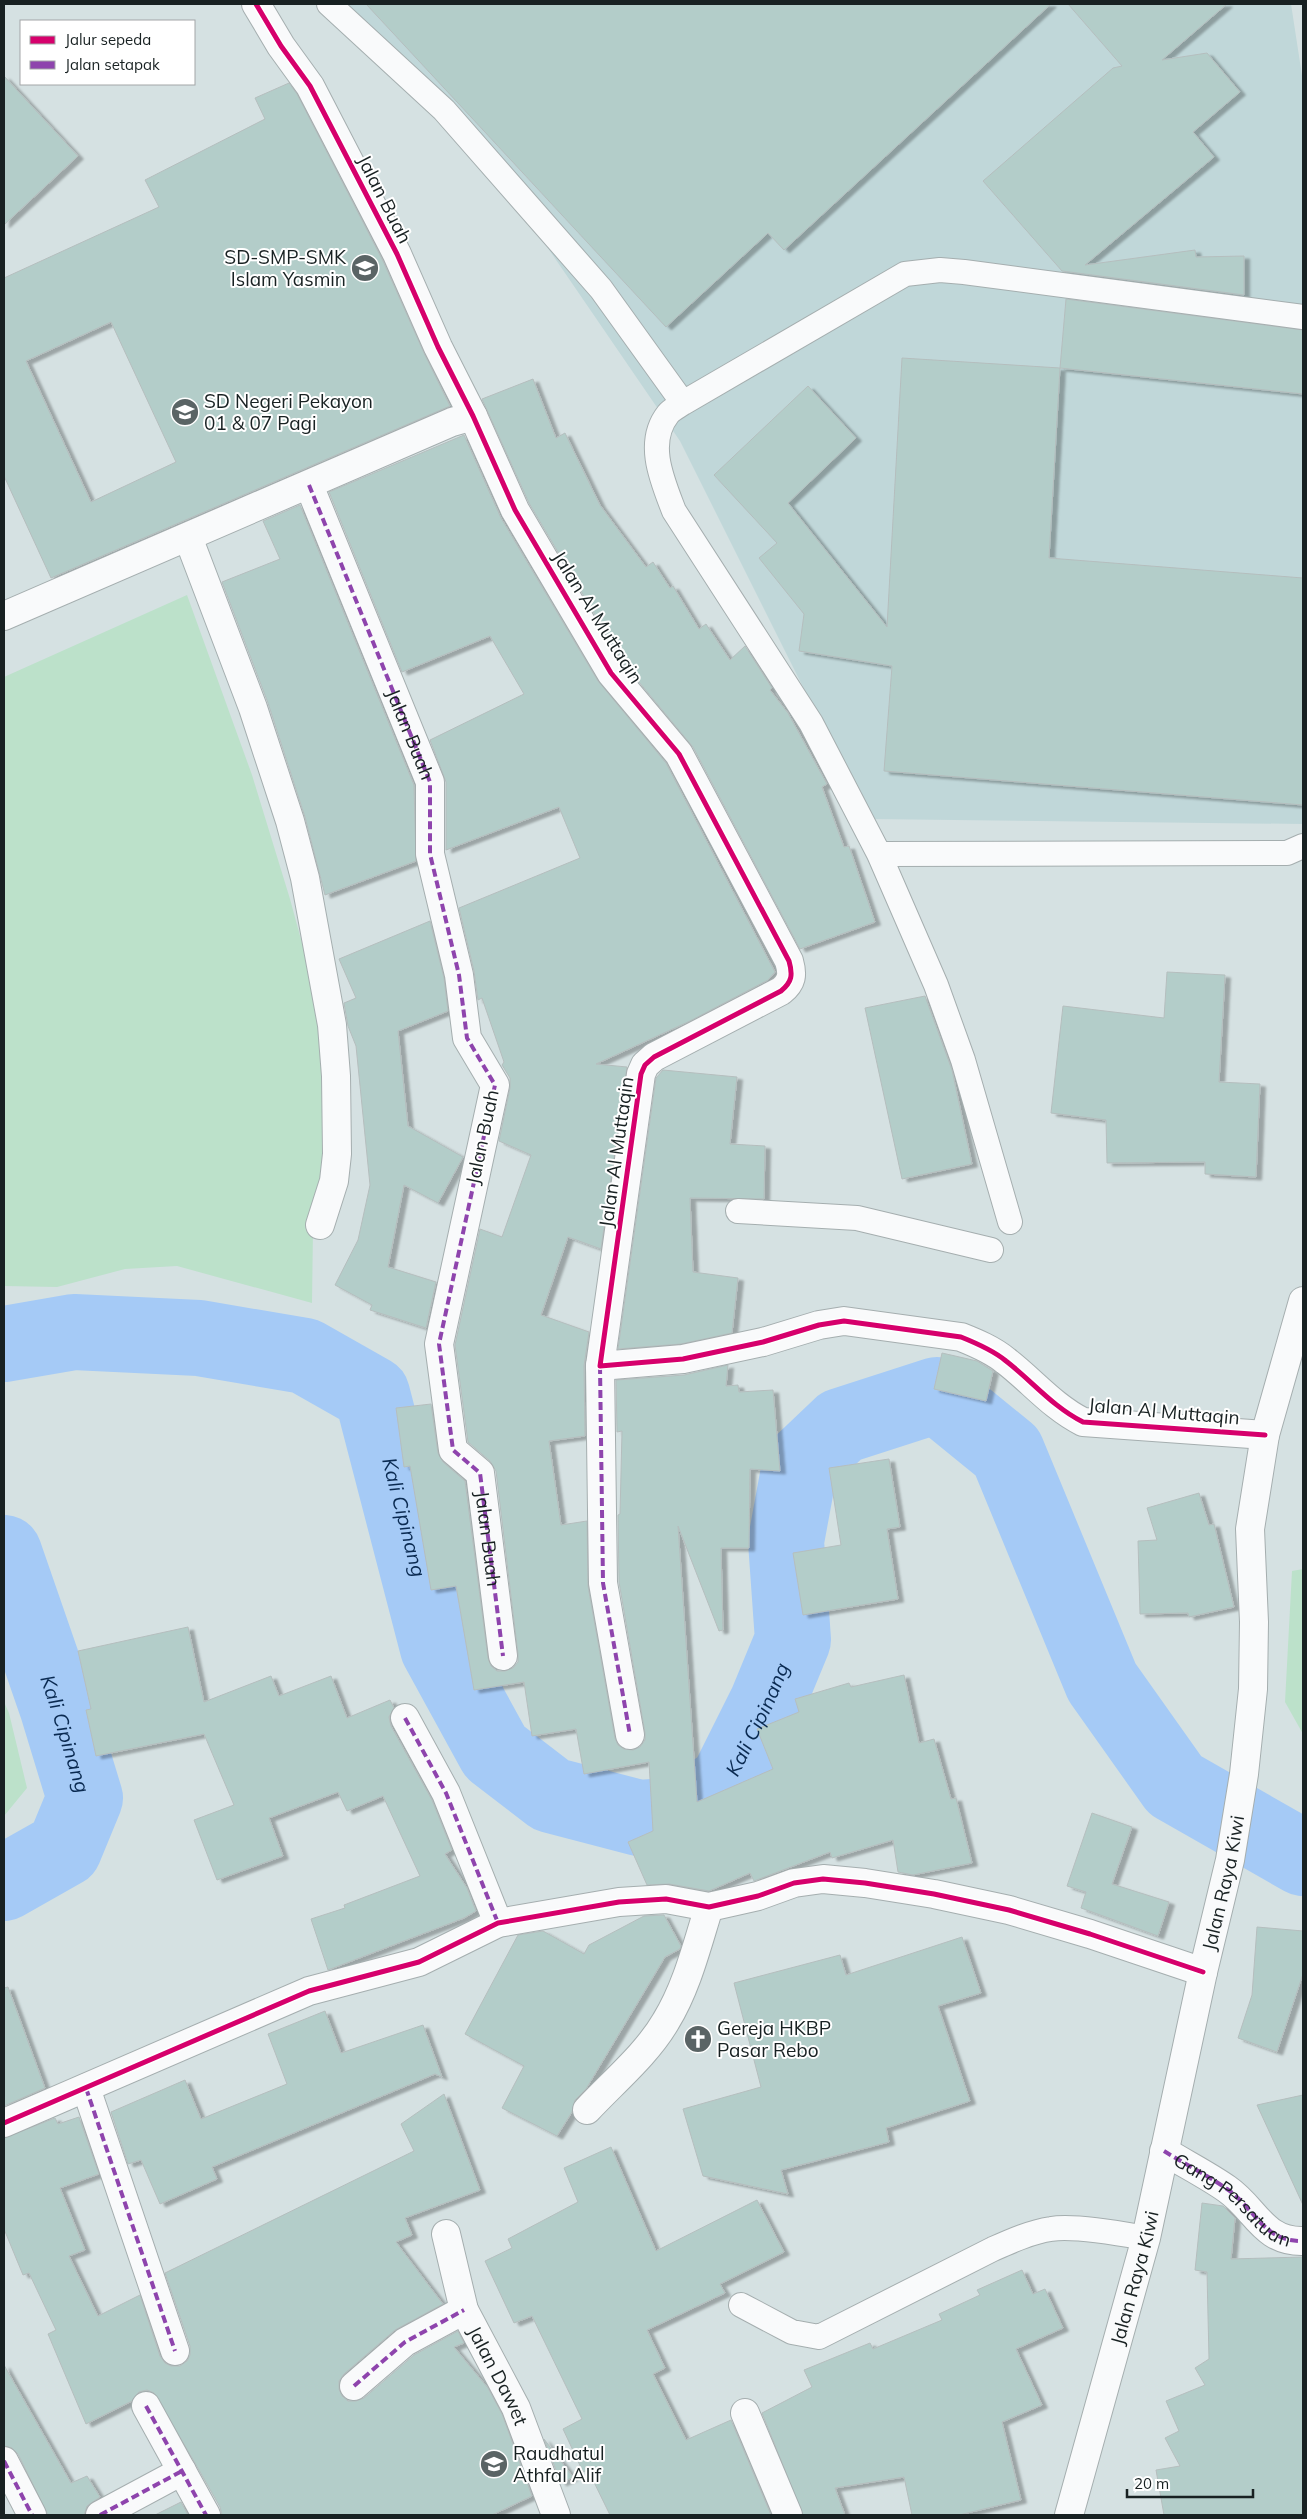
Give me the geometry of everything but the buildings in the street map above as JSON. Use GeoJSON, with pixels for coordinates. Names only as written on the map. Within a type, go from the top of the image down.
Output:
{"type":"FeatureCollection","features":[{"type":"Feature","properties":{"kind":"street","name":"Jalan Buah"},"geometry":{"type":"LineString","coordinates":[[256,4],[281,46],[310,86],[397,254],[438,347],[473,416]]}},
{"type":"Feature","properties":{"kind":"street"},"geometry":{"type":"LineString","coordinates":[[4,616],[452,422],[473,416]]}},
{"type":"Feature","properties":{"kind":"street","name":"Jalan Al Muttaqin"},"geometry":{"type":"LineString","coordinates":[[473,416],[515,510],[611,673],[679,754],[789,961],[792,974],[788,985],[781,991],[654,1057],[645,1065],[641,1074],[600,1366],[683,1359],[844,1321],[961,1337],[975,1342],[1005,1360],[1069,1415],[1083,1422],[1265,1435]]}},
{"type":"Feature","properties":{"kind":"street","name":"Jalan Buah"},"geometry":{"type":"LineString","coordinates":[[309,485],[430,782],[430,854],[459,975],[467,1038],[495,1085],[439,1344],[453,1450],[480,1473],[503,1656]]}},
{"type":"Feature","properties":{"kind":"street"},"geometry":{"type":"LineString","coordinates":[[188,537],[253,708],[290,821],[306,878],[332,1025],[336,1076],[337,1154],[334,1181],[320,1225]]}},
{"type":"Feature","properties":{"kind":"street","name":"Jalan Raya Kiwi"},"geometry":{"type":"LineString","coordinates":[[1069,2515],[1146,2238],[1203,1972],[1230,1860],[1244,1774],[1253,1679],[1254,1622],[1250,1529],[1265,1435],[1303,1301]]}},
{"type":"Feature","properties":{"kind":"street"},"geometry":{"type":"LineString","coordinates":[[600,1366],[603,1583],[630,1735]]}},
{"type":"Feature","properties":{"kind":"street"},"geometry":{"type":"LineString","coordinates":[[406,1718],[446,1793],[498,1923]]}},
{"type":"Feature","properties":{"kind":"street"},"geometry":{"type":"LineString","coordinates":[[4,2123],[309,1991],[419,1962],[498,1923],[619,1902],[666,1898],[709,1907],[758,1896],[794,1883],[823,1879],[865,1883],[934,1894],[1009,1910],[1090,1934],[1203,1972]]}},
{"type":"Feature","properties":{"kind":"street"},"geometry":{"type":"LineString","coordinates":[[588,2110],[645,2049],[666,2021],[690,1969],[709,1907]]}},
{"type":"Feature","properties":{"kind":"street"},"geometry":{"type":"LineString","coordinates":[[86,2088],[175,2351]]}},
{"type":"Feature","properties":{"kind":"street","name":"Gang Persatuan"},"geometry":{"type":"LineString","coordinates":[[1164,2152],[1227,2189],[1246,2205],[1262,2226],[1274,2235],[1292,2241],[1303,2241]]}},
{"type":"Feature","properties":{"kind":"street","name":"Jalan Dawet"},"geometry":{"type":"LineString","coordinates":[[446,2234],[464,2310],[516,2408],[556,2515]]}},
{"type":"Feature","properties":{"kind":"street"},"geometry":{"type":"LineString","coordinates":[[354,2386],[405,2342],[464,2310]]}},
{"type":"Feature","properties":{"kind":"street"},"geometry":{"type":"LineString","coordinates":[[146,2406],[206,2515]]}},
{"type":"Feature","properties":{"kind":"street"},"geometry":{"type":"LineString","coordinates":[[745,2413],[788,2515]]}},
{"type":"Feature","properties":{"kind":"street"},"geometry":{"type":"LineString","coordinates":[[4,2461],[32,2515]]}},
{"type":"Feature","properties":{"kind":"street"},"geometry":{"type":"LineString","coordinates":[[100,2515],[182,2471]]}},
{"type":"Feature","properties":{"kind":"lane"},"geometry":{"type":"LineString","coordinates":[[329,4],[444,110],[600,289],[683,403]]}},
{"type":"Feature","properties":{"kind":"lane"},"geometry":{"type":"LineString","coordinates":[[1010,1222],[963,1060],[936,985],[879,854],[811,723],[674,510],[659,473],[657,452],[660,430],[668,414],[683,403],[905,274],[940,270],[964,272],[1303,317]]}},
{"type":"Feature","properties":{"kind":"lane"},"geometry":{"type":"LineString","coordinates":[[879,854],[1287,853],[1303,846]]}},
{"type":"Feature","properties":{"kind":"lane"},"geometry":{"type":"LineString","coordinates":[[738,1211],[857,1218],[991,1250]]}},
{"type":"Feature","properties":{"kind":"lane"},"geometry":{"type":"LineString","coordinates":[[741,2305],[792,2332],[819,2337],[993,2249],[1021,2237],[1052,2228],[1114,2232],[1146,2238]]}},
{"type":"Feature","properties":{"kind":"shaded area"},"geometry":{"type":"Polygon","coordinates":[[[338,4],[1291,4],[1303,82],[1303,824],[869,819],[680,441],[515,200],[338,4]]]}},
{"type":"Feature","properties":{"kind":"green space"},"geometry":{"type":"Polygon","coordinates":[[[187,595],[252,775],[290,899],[321,1013],[331,1126],[313,1229],[312,1303],[177,1266],[125,1269],[57,1287],[4,1286],[4,677],[187,595]]]}},
{"type":"Feature","properties":{"kind":"green space"},"geometry":{"type":"Polygon","coordinates":[[[1303,1569],[1303,1734],[1285,1702],[1292,1571],[1303,1569]]]}},
{"type":"Feature","properties":{"kind":"green space"},"geometry":{"type":"Polygon","coordinates":[[[4,1702],[9,1713],[27,1788],[4,1816],[4,1702]]]}},
{"type":"Feature","properties":{"kind":"waterway","name":"Kali Cipinang"},"geometry":{"type":"LineString","coordinates":[[4,1344],[74,1332],[199,1338],[305,1356],[372,1394],[438,1648],[495,1752],[551,1795],[639,1818],[681,1815],[727,1783],[767,1703],[793,1640],[786,1541],[800,1465],[841,1426],[937,1395],[1007,1452],[1102,1682],[1175,1785],[1303,1858]]}},
{"type":"Feature","properties":{"kind":"waterway","name":"Kali Cipinang"},"geometry":{"type":"LineString","coordinates":[[4,1553],[57,1706],[85,1798],[64,1849],[4,1883]]}},
{"type":"Feature","properties":{"kind":"marked path"},"geometry":{"type":"LineString","coordinates":[[309,485],[430,782],[430,854],[459,975],[467,1038],[495,1085],[439,1344],[453,1450],[480,1473],[503,1656]]}},
{"type":"Feature","properties":{"kind":"marked path"},"geometry":{"type":"LineString","coordinates":[[600,1366],[603,1583],[630,1735]]}},
{"type":"Feature","properties":{"kind":"marked path"},"geometry":{"type":"LineString","coordinates":[[405,1718],[446,1793],[498,1923]]}},
{"type":"Feature","properties":{"kind":"marked path"},"geometry":{"type":"LineString","coordinates":[[86,2088],[175,2351]]}},
{"type":"Feature","properties":{"kind":"marked path"},"geometry":{"type":"LineString","coordinates":[[1164,2151],[1227,2189],[1261,2223],[1278,2236],[1289,2240],[1303,2241]]}},
{"type":"Feature","properties":{"kind":"marked path"},"geometry":{"type":"LineString","coordinates":[[354,2386],[405,2342],[464,2310]]}},
{"type":"Feature","properties":{"kind":"marked path"},"geometry":{"type":"LineString","coordinates":[[146,2406],[206,2515]]}},
{"type":"Feature","properties":{"kind":"marked path"},"geometry":{"type":"LineString","coordinates":[[4,2461],[32,2515]]}},
{"type":"Feature","properties":{"kind":"marked path"},"geometry":{"type":"LineString","coordinates":[[100,2515],[182,2471]]}},
{"type":"Feature","properties":{"kind":"cycle path"},"geometry":{"type":"LineString","coordinates":[[256,4],[281,46],[310,86],[397,254],[438,347],[473,416],[515,510],[611,673],[679,754],[789,961],[791,974],[789,981],[781,991],[654,1057],[645,1065],[641,1074],[600,1366],[683,1359],[763,1342],[819,1325],[844,1321],[961,1337],[973,1342],[1001,1357],[1062,1409],[1083,1422],[1265,1435]]}},
{"type":"Feature","properties":{"kind":"cycle path"},"geometry":{"type":"LineString","coordinates":[[4,2123],[309,1991],[419,1962],[498,1923],[619,1902],[666,1899],[709,1907],[758,1896],[794,1883],[823,1879],[865,1883],[934,1894],[1009,1910],[1090,1934],[1203,1972]]}},
{"type":"Feature","properties":{"kind":"place","name":"SD-SMP-SMK Islam Yasmin"},"geometry":{"type":"Point","coordinates":[365,268]}},
{"type":"Feature","properties":{"kind":"place","name":"SD Negeri Pekayon 01 & 07 Pagi"},"geometry":{"type":"Point","coordinates":[185,412]}},
{"type":"Feature","properties":{"kind":"place","name":"Gereja HKBP Pasar Rebo"},"geometry":{"type":"Point","coordinates":[698,2039]}},
{"type":"Feature","properties":{"kind":"place","name":"Raudhatul Athfal Alif"},"geometry":{"type":"Point","coordinates":[494,2464]}}]}
